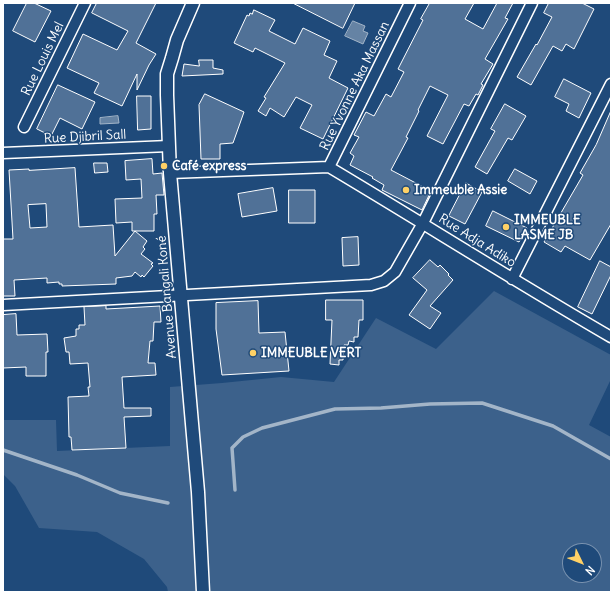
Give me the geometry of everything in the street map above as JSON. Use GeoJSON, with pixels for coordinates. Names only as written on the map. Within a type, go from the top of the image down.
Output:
{"type":"FeatureCollection","features":[{"type":"Feature","properties":{"kind":"street","name":"Rue Louis Mel"},"geometry":{"type":"LineString","coordinates":[[24,127],[85,3]]}},
{"type":"Feature","properties":{"kind":"street","name":"Avenue Bangali Koné"},"geometry":{"type":"LineString","coordinates":[[193,3],[177,40],[167,74],[170,172],[182,294],[198,492],[204,592]]}},
{"type":"Feature","properties":{"kind":"street","name":"Rue Yvonne Aka Massan"},"geometry":{"type":"LineString","coordinates":[[170,172],[329,167],[410,3]]}},
{"type":"Feature","properties":{"kind":"street"},"geometry":{"type":"LineString","coordinates":[[3,306],[182,294],[371,285],[384,281],[395,272],[423,223],[532,3]]}},
{"type":"Feature","properties":{"kind":"street"},"geometry":{"type":"LineString","coordinates":[[512,279],[611,84]]}},
{"type":"Feature","properties":{"kind":"street","name":"Rue Djibril Sall"},"geometry":{"type":"LineString","coordinates":[[3,154],[169,146]]}},
{"type":"Feature","properties":{"kind":"street","name":"Rue Adja Adiko"},"geometry":{"type":"LineString","coordinates":[[329,167],[423,223],[512,279],[611,337]]}},
{"type":"Feature","properties":{"kind":"shaded area"},"geometry":{"type":"Polygon","coordinates":[[[353,21],[365,26],[363,31],[368,33],[363,44],[345,36],[353,21]]]}},
{"type":"Feature","properties":{"kind":"shaded area"},"geometry":{"type":"Polygon","coordinates":[[[118,116],[119,123],[100,124],[100,118],[118,116]]]}},
{"type":"Feature","properties":{"kind":"shaded area"},"geometry":{"type":"Polygon","coordinates":[[[494,291],[611,355],[611,379],[589,425],[611,437],[611,592],[168,592],[167,587],[144,559],[97,532],[39,528],[15,486],[3,474],[3,420],[56,420],[57,451],[170,446],[170,387],[281,377],[334,382],[376,318],[436,349],[494,291]]]}},
{"type":"Feature","properties":{"kind":"building"},"geometry":{"type":"Polygon","coordinates":[[[27,3],[34,3],[51,11],[35,42],[13,31],[27,3]]]}},
{"type":"Feature","properties":{"kind":"building"},"geometry":{"type":"Polygon","coordinates":[[[97,3],[156,3],[136,43],[156,54],[137,90],[137,74],[122,106],[94,93],[99,83],[67,68],[83,34],[117,50],[128,31],[92,13],[97,3]]]}},
{"type":"Feature","properties":{"kind":"building"},"geometry":{"type":"Polygon","coordinates":[[[293,3],[355,3],[343,28],[293,3]]]}},
{"type":"Feature","properties":{"kind":"building"},"geometry":{"type":"Polygon","coordinates":[[[430,3],[474,3],[465,19],[483,29],[497,3],[513,3],[505,18],[508,19],[485,59],[493,64],[481,84],[483,85],[478,95],[476,94],[469,106],[464,104],[443,144],[427,136],[448,95],[430,86],[406,137],[408,138],[391,170],[431,191],[422,210],[382,190],[384,185],[372,178],[373,177],[350,165],[354,156],[350,153],[359,137],[354,135],[366,112],[374,116],[386,94],[391,97],[404,72],[398,69],[430,3]]]}},
{"type":"Feature","properties":{"kind":"building"},"geometry":{"type":"Polygon","coordinates":[[[549,3],[582,3],[594,9],[574,49],[566,44],[562,51],[553,46],[531,85],[517,77],[552,17],[544,13],[549,3]]]}},
{"type":"Feature","properties":{"kind":"building"},"geometry":{"type":"Polygon","coordinates":[[[254,10],[275,20],[269,31],[295,44],[303,28],[330,41],[324,55],[337,61],[329,78],[348,88],[323,139],[300,128],[312,105],[296,97],[284,117],[270,108],[266,116],[258,111],[266,98],[264,97],[285,63],[255,48],[253,52],[234,43],[247,15],[249,16],[250,13],[252,14],[254,10]]]}},
{"type":"Feature","properties":{"kind":"building"},"geometry":{"type":"Polygon","coordinates":[[[199,60],[213,60],[213,68],[223,70],[223,74],[182,76],[184,64],[199,66],[199,60]]]}},
{"type":"Feature","properties":{"kind":"building"},"geometry":{"type":"Polygon","coordinates":[[[564,79],[591,93],[579,118],[566,111],[569,104],[555,97],[564,79]]]}},
{"type":"Feature","properties":{"kind":"building"},"geometry":{"type":"Polygon","coordinates":[[[58,85],[95,102],[82,129],[60,118],[51,136],[37,129],[58,85]]]}},
{"type":"Feature","properties":{"kind":"building"},"geometry":{"type":"Polygon","coordinates":[[[205,94],[244,112],[233,143],[220,144],[220,159],[201,159],[199,105],[205,94]]]}},
{"type":"Feature","properties":{"kind":"building"},"geometry":{"type":"Polygon","coordinates":[[[137,96],[151,96],[151,129],[138,130],[137,96]]]}},
{"type":"Feature","properties":{"kind":"building"},"geometry":{"type":"Polygon","coordinates":[[[505,104],[526,116],[512,140],[508,138],[487,174],[475,167],[495,131],[491,129],[505,104]]]}},
{"type":"Feature","properties":{"kind":"building"},"geometry":{"type":"Polygon","coordinates":[[[611,111],[611,224],[590,260],[565,246],[561,252],[544,242],[583,175],[580,173],[596,145],[611,111]]]}},
{"type":"Feature","properties":{"kind":"building"},"geometry":{"type":"Polygon","coordinates":[[[152,159],[153,174],[162,173],[164,195],[156,195],[157,214],[154,214],[154,231],[132,231],[132,222],[116,223],[115,199],[142,198],[141,179],[126,180],[125,161],[152,159]]]}},
{"type":"Feature","properties":{"kind":"building"},"geometry":{"type":"Polygon","coordinates":[[[94,163],[107,163],[108,172],[95,173],[94,163]]]}},
{"type":"Feature","properties":{"kind":"building"},"geometry":{"type":"Polygon","coordinates":[[[75,168],[79,227],[113,225],[115,256],[135,231],[147,241],[143,247],[145,249],[141,254],[153,263],[151,264],[153,266],[144,277],[142,275],[141,277],[135,272],[132,276],[116,278],[116,284],[62,286],[59,282],[47,283],[47,278],[14,280],[15,296],[3,296],[3,239],[13,239],[9,170],[75,168]],[[46,204],[28,205],[30,228],[47,227],[46,204]]]}},
{"type":"Feature","properties":{"kind":"building"},"geometry":{"type":"Polygon","coordinates":[[[515,169],[537,181],[530,194],[508,181],[515,169]]]}},
{"type":"Feature","properties":{"kind":"building"},"geometry":{"type":"Polygon","coordinates":[[[466,183],[482,192],[465,224],[449,216],[466,183]]]}},
{"type":"Feature","properties":{"kind":"building"},"geometry":{"type":"Polygon","coordinates":[[[273,188],[277,211],[242,217],[238,194],[273,188]]]}},
{"type":"Feature","properties":{"kind":"building"},"geometry":{"type":"Polygon","coordinates":[[[289,190],[315,190],[315,223],[289,223],[289,190]]]}},
{"type":"Feature","properties":{"kind":"building","name":"IMMEUBLE LASME JB"},"geometry":{"type":"Polygon","coordinates":[[[493,211],[527,228],[519,242],[486,226],[493,211]]]}},
{"type":"Feature","properties":{"kind":"building"},"geometry":{"type":"Polygon","coordinates":[[[358,237],[359,265],[343,266],[342,238],[358,237]]]}},
{"type":"Feature","properties":{"kind":"building"},"geometry":{"type":"Polygon","coordinates":[[[430,260],[438,267],[440,265],[453,280],[430,306],[441,313],[430,329],[409,315],[427,290],[413,278],[430,260]]]}},
{"type":"Feature","properties":{"kind":"building"},"geometry":{"type":"Polygon","coordinates":[[[600,261],[611,267],[611,275],[592,314],[578,307],[600,261]]]}},
{"type":"Feature","properties":{"kind":"building"},"geometry":{"type":"Polygon","coordinates":[[[326,300],[363,300],[363,320],[359,320],[358,337],[354,337],[354,342],[349,341],[348,345],[344,345],[343,360],[339,360],[339,365],[330,364],[332,320],[326,320],[326,300]]]}},
{"type":"Feature","properties":{"kind":"building","name":"IMMEUBLE VERT"},"geometry":{"type":"Polygon","coordinates":[[[258,301],[259,333],[285,332],[289,371],[222,375],[216,329],[216,303],[258,301]]]}},
{"type":"Feature","properties":{"kind":"building"},"geometry":{"type":"Polygon","coordinates":[[[106,306],[106,309],[160,306],[161,322],[154,322],[153,341],[150,341],[148,363],[155,363],[156,375],[122,377],[124,408],[151,408],[151,416],[124,417],[126,448],[72,450],[71,437],[69,437],[68,397],[89,396],[88,387],[90,387],[88,363],[70,364],[69,352],[66,352],[64,338],[76,336],[76,329],[79,329],[79,325],[85,325],[84,307],[106,306]]]}},
{"type":"Feature","properties":{"kind":"building"},"geometry":{"type":"Polygon","coordinates":[[[16,314],[17,335],[47,334],[48,352],[46,352],[46,376],[26,376],[26,367],[3,368],[3,315],[16,314]]]}},
{"type":"Feature","properties":{"kind":"waterway"},"geometry":{"type":"LineString","coordinates":[[235,490],[232,448],[243,437],[262,428],[335,409],[482,403],[553,426],[611,459]]}},
{"type":"Feature","properties":{"kind":"waterway"},"geometry":{"type":"LineString","coordinates":[[3,450],[77,475],[120,493],[168,503]]}},
{"type":"Feature","properties":{"kind":"place","name":"Café express"},"geometry":{"type":"Point","coordinates":[164,166]}},
{"type":"Feature","properties":{"kind":"place","name":"Immeuble Assie"},"geometry":{"type":"Point","coordinates":[406,190]}},
{"type":"Feature","properties":{"kind":"place","name":"IMMEUBLE LASME JB"},"geometry":{"type":"Point","coordinates":[506,227]}},
{"type":"Feature","properties":{"kind":"place","name":"IMMEUBLE VERT"},"geometry":{"type":"Point","coordinates":[253,353]}}]}
